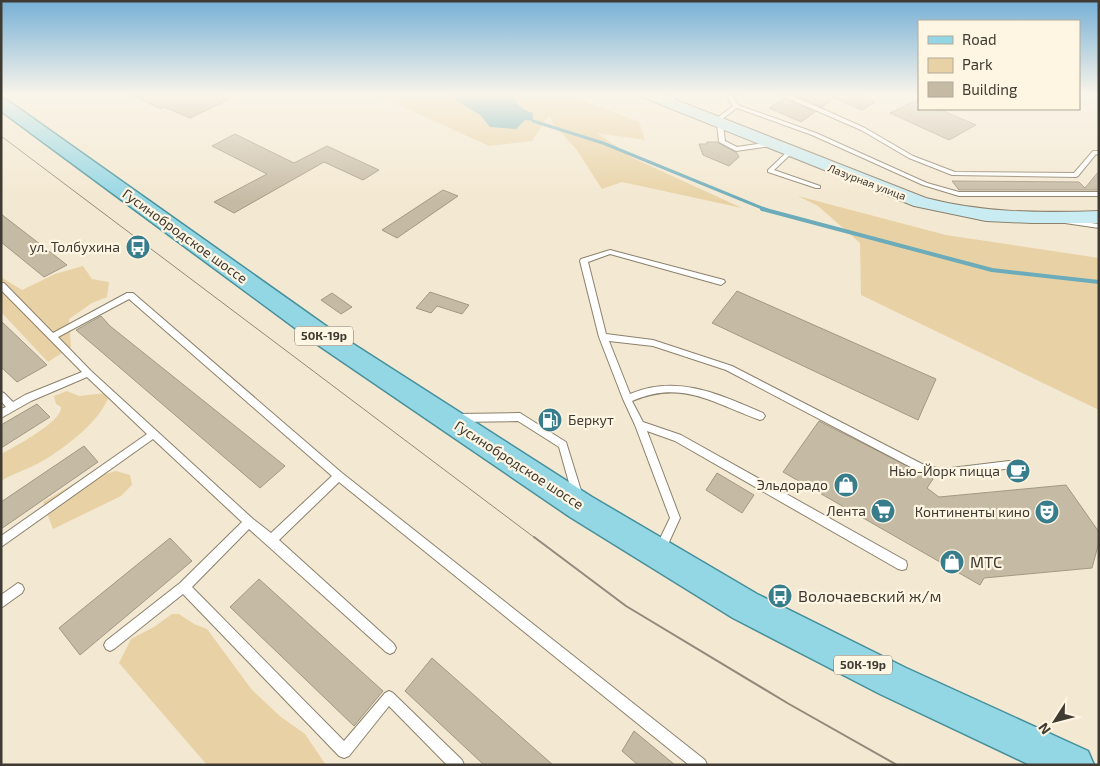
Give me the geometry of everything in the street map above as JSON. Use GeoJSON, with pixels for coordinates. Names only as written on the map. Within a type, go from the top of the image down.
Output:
{"type":"FeatureCollection","features":[{"type":"Feature","properties":{"kind":"main road","name":"Гусинобродское шоссе"},"geometry":{"type":"LineString","coordinates":[[38,130],[327,339],[581,506],[658,554],[753,610],[893,681],[1074,765]]}},
{"type":"Feature","properties":{"kind":"street","name":"Лазурная улица"},"geometry":{"type":"LineString","coordinates":[[734,130],[920,202],[947,210],[1010,219],[1099,217]]}},
{"type":"Feature","properties":{"kind":"lane"},"geometry":{"type":"LineString","coordinates":[[802,130],[924,184],[960,194],[1099,194]]}},
{"type":"Feature","properties":{"kind":"lane"},"geometry":{"type":"LineString","coordinates":[[864,130],[911,157],[954,174],[1076,175],[1095,152],[1099,153]]}},
{"type":"Feature","properties":{"kind":"lane"},"geometry":{"type":"LineString","coordinates":[[790,152],[770,171],[818,188]]}},
{"type":"Feature","properties":{"kind":"lane"},"geometry":{"type":"LineString","coordinates":[[1044,218],[1099,226]]}},
{"type":"Feature","properties":{"kind":"lane"},"geometry":{"type":"LineString","coordinates":[[658,554],[675,518],[640,425],[627,399],[603,337],[584,261],[610,252],[722,282]]}},
{"type":"Feature","properties":{"kind":"lane"},"geometry":{"type":"LineString","coordinates":[[1,285],[88,373],[249,522],[390,648]]}},
{"type":"Feature","properties":{"kind":"lane"},"geometry":{"type":"LineString","coordinates":[[52,337],[130,295],[339,476],[700,765]]}},
{"type":"Feature","properties":{"kind":"lane"},"geometry":{"type":"LineString","coordinates":[[603,337],[653,343],[729,368],[924,470],[943,473],[1009,465]]}},
{"type":"Feature","properties":{"kind":"lane"},"geometry":{"type":"LineString","coordinates":[[1,414],[28,398],[88,373]]}},
{"type":"Feature","properties":{"kind":"lane"},"geometry":{"type":"LineString","coordinates":[[627,399],[641,391],[682,389],[713,395],[760,416]]}},
{"type":"Feature","properties":{"kind":"lane"},"geometry":{"type":"LineString","coordinates":[[1,395],[12,407]]}},
{"type":"Feature","properties":{"kind":"lane"},"geometry":{"type":"LineString","coordinates":[[448,418],[520,416],[563,445],[581,506]]}},
{"type":"Feature","properties":{"kind":"lane"},"geometry":{"type":"LineString","coordinates":[[640,425],[678,438],[902,565]]}},
{"type":"Feature","properties":{"kind":"lane"},"geometry":{"type":"LineString","coordinates":[[1,542],[154,434]]}},
{"type":"Feature","properties":{"kind":"lane"},"geometry":{"type":"LineString","coordinates":[[271,540],[339,476]]}},
{"type":"Feature","properties":{"kind":"lane"},"geometry":{"type":"LineString","coordinates":[[110,645],[184,587],[249,522]]}},
{"type":"Feature","properties":{"kind":"lane"},"geometry":{"type":"LineString","coordinates":[[184,587],[344,751],[389,697],[457,765]]}},
{"type":"Feature","properties":{"kind":"lane"},"geometry":{"type":"LineString","coordinates":[[1,602],[18,590]]}},
{"type":"Feature","properties":{"kind":"green space"},"geometry":{"type":"Polygon","coordinates":[[[453,130],[539,130],[532,141],[489,146],[453,130]]]}},
{"type":"Feature","properties":{"kind":"green space"},"geometry":{"type":"Polygon","coordinates":[[[558,130],[642,130],[645,140],[597,133],[633,158],[742,208],[622,182],[602,189],[576,149],[558,130]]]}},
{"type":"Feature","properties":{"kind":"green space"},"geometry":{"type":"Polygon","coordinates":[[[798,196],[946,235],[1099,258],[1099,410],[861,295],[860,243],[818,206],[798,196]]]}},
{"type":"Feature","properties":{"kind":"green space"},"geometry":{"type":"Polygon","coordinates":[[[83,266],[92,279],[109,282],[107,297],[92,303],[69,319],[71,347],[48,362],[1,312],[1,277],[22,290],[55,274],[83,266]]]}},
{"type":"Feature","properties":{"kind":"green space"},"geometry":{"type":"Polygon","coordinates":[[[67,391],[79,396],[106,393],[109,395],[98,415],[68,444],[37,464],[1,481],[1,454],[36,434],[54,419],[61,407],[56,404],[54,396],[67,391]]]}},
{"type":"Feature","properties":{"kind":"green space"},"geometry":{"type":"Polygon","coordinates":[[[116,471],[130,475],[132,485],[121,496],[53,529],[43,502],[77,482],[116,471]]]}},
{"type":"Feature","properties":{"kind":"green space"},"geometry":{"type":"Polygon","coordinates":[[[172,614],[179,614],[194,624],[207,629],[252,690],[281,717],[305,734],[326,765],[207,765],[119,663],[131,639],[154,627],[172,614]]]}},
{"type":"Feature","properties":{"kind":"building"},"geometry":{"type":"Polygon","coordinates":[[[927,130],[967,130],[949,140],[927,130]]]}},
{"type":"Feature","properties":{"kind":"building"},"geometry":{"type":"Polygon","coordinates":[[[235,134],[294,163],[327,146],[379,170],[363,180],[324,162],[234,213],[214,202],[267,174],[212,146],[235,134]]]}},
{"type":"Feature","properties":{"kind":"building"},"geometry":{"type":"Polygon","coordinates":[[[707,142],[717,142],[737,153],[739,157],[729,166],[703,155],[699,144],[707,144],[707,142]]]}},
{"type":"Feature","properties":{"kind":"building"},"geometry":{"type":"Polygon","coordinates":[[[1099,171],[1099,190],[959,190],[952,181],[1079,182],[1085,188],[1099,171]]]}},
{"type":"Feature","properties":{"kind":"building"},"geometry":{"type":"Polygon","coordinates":[[[443,190],[458,196],[397,238],[382,230],[443,190]]]}},
{"type":"Feature","properties":{"kind":"building"},"geometry":{"type":"Polygon","coordinates":[[[1,214],[67,265],[44,277],[1,242],[1,214]]]}},
{"type":"Feature","properties":{"kind":"building"},"geometry":{"type":"Polygon","coordinates":[[[737,291],[936,379],[918,420],[712,323],[737,291]]]}},
{"type":"Feature","properties":{"kind":"building"},"geometry":{"type":"Polygon","coordinates":[[[430,292],[469,305],[462,314],[437,306],[431,313],[416,308],[430,292]]]}},
{"type":"Feature","properties":{"kind":"building"},"geometry":{"type":"Polygon","coordinates":[[[332,293],[352,307],[341,314],[321,300],[332,293]]]}},
{"type":"Feature","properties":{"kind":"building"},"geometry":{"type":"Polygon","coordinates":[[[101,316],[110,326],[285,466],[260,488],[76,330],[101,316]]]}},
{"type":"Feature","properties":{"kind":"building"},"geometry":{"type":"Polygon","coordinates":[[[1,321],[47,365],[17,382],[1,367],[1,321]]]}},
{"type":"Feature","properties":{"kind":"building"},"geometry":{"type":"Polygon","coordinates":[[[37,404],[50,417],[1,448],[1,425],[37,404]]]}},
{"type":"Feature","properties":{"kind":"building"},"geometry":{"type":"Polygon","coordinates":[[[819,421],[933,479],[927,488],[939,497],[1066,485],[1099,532],[1099,542],[1092,568],[984,578],[980,585],[783,472],[819,421]]]}},
{"type":"Feature","properties":{"kind":"building"},"geometry":{"type":"Polygon","coordinates":[[[84,446],[98,462],[1,529],[1,502],[84,446]]]}},
{"type":"Feature","properties":{"kind":"building"},"geometry":{"type":"Polygon","coordinates":[[[717,473],[754,495],[742,513],[706,490],[717,473]]]}},
{"type":"Feature","properties":{"kind":"building"},"geometry":{"type":"Polygon","coordinates":[[[170,538],[192,561],[80,655],[59,628],[170,538]]]}},
{"type":"Feature","properties":{"kind":"building"},"geometry":{"type":"Polygon","coordinates":[[[259,579],[383,691],[354,726],[230,607],[259,579]]]}},
{"type":"Feature","properties":{"kind":"building"},"geometry":{"type":"Polygon","coordinates":[[[432,658],[553,765],[484,765],[405,691],[432,658]]]}},
{"type":"Feature","properties":{"kind":"building"},"geometry":{"type":"Polygon","coordinates":[[[634,731],[675,765],[638,765],[622,751],[634,731]]]}},
{"type":"Feature","properties":{"kind":"waterway"},"geometry":{"type":"LineString","coordinates":[[561,130],[603,143],[767,210]]}},
{"type":"Feature","properties":{"kind":"waterway"},"geometry":{"type":"LineString","coordinates":[[762,209],[992,270],[1099,282]]}},
{"type":"Feature","properties":{"kind":"tram line"},"geometry":{"type":"LineString","coordinates":[[1,136],[535,538]]}},
{"type":"Feature","properties":{"kind":"tram line"},"geometry":{"type":"LineString","coordinates":[[534,537],[626,606],[789,704],[897,765]]}},
{"type":"Feature","properties":{"kind":"place","name":"ул. Толбухина"},"geometry":{"type":"Point","coordinates":[138,247]}},
{"type":"Feature","properties":{"kind":"place","name":"Беркут"},"geometry":{"type":"Point","coordinates":[550,420]}},
{"type":"Feature","properties":{"kind":"place","name":"Нью-Йорк пицца"},"geometry":{"type":"Point","coordinates":[1018,471]}},
{"type":"Feature","properties":{"kind":"place","name":"Эльдорадо"},"geometry":{"type":"Point","coordinates":[846,485]}},
{"type":"Feature","properties":{"kind":"place","name":"Лента"},"geometry":{"type":"Point","coordinates":[883,511]}},
{"type":"Feature","properties":{"kind":"place","name":"Континенты кино"},"geometry":{"type":"Point","coordinates":[1047,512]}},
{"type":"Feature","properties":{"kind":"place","name":"МТС"},"geometry":{"type":"Point","coordinates":[952,562]}},
{"type":"Feature","properties":{"kind":"place","name":"Волочаевский ж/м"},"geometry":{"type":"Point","coordinates":[780,596]}}]}
